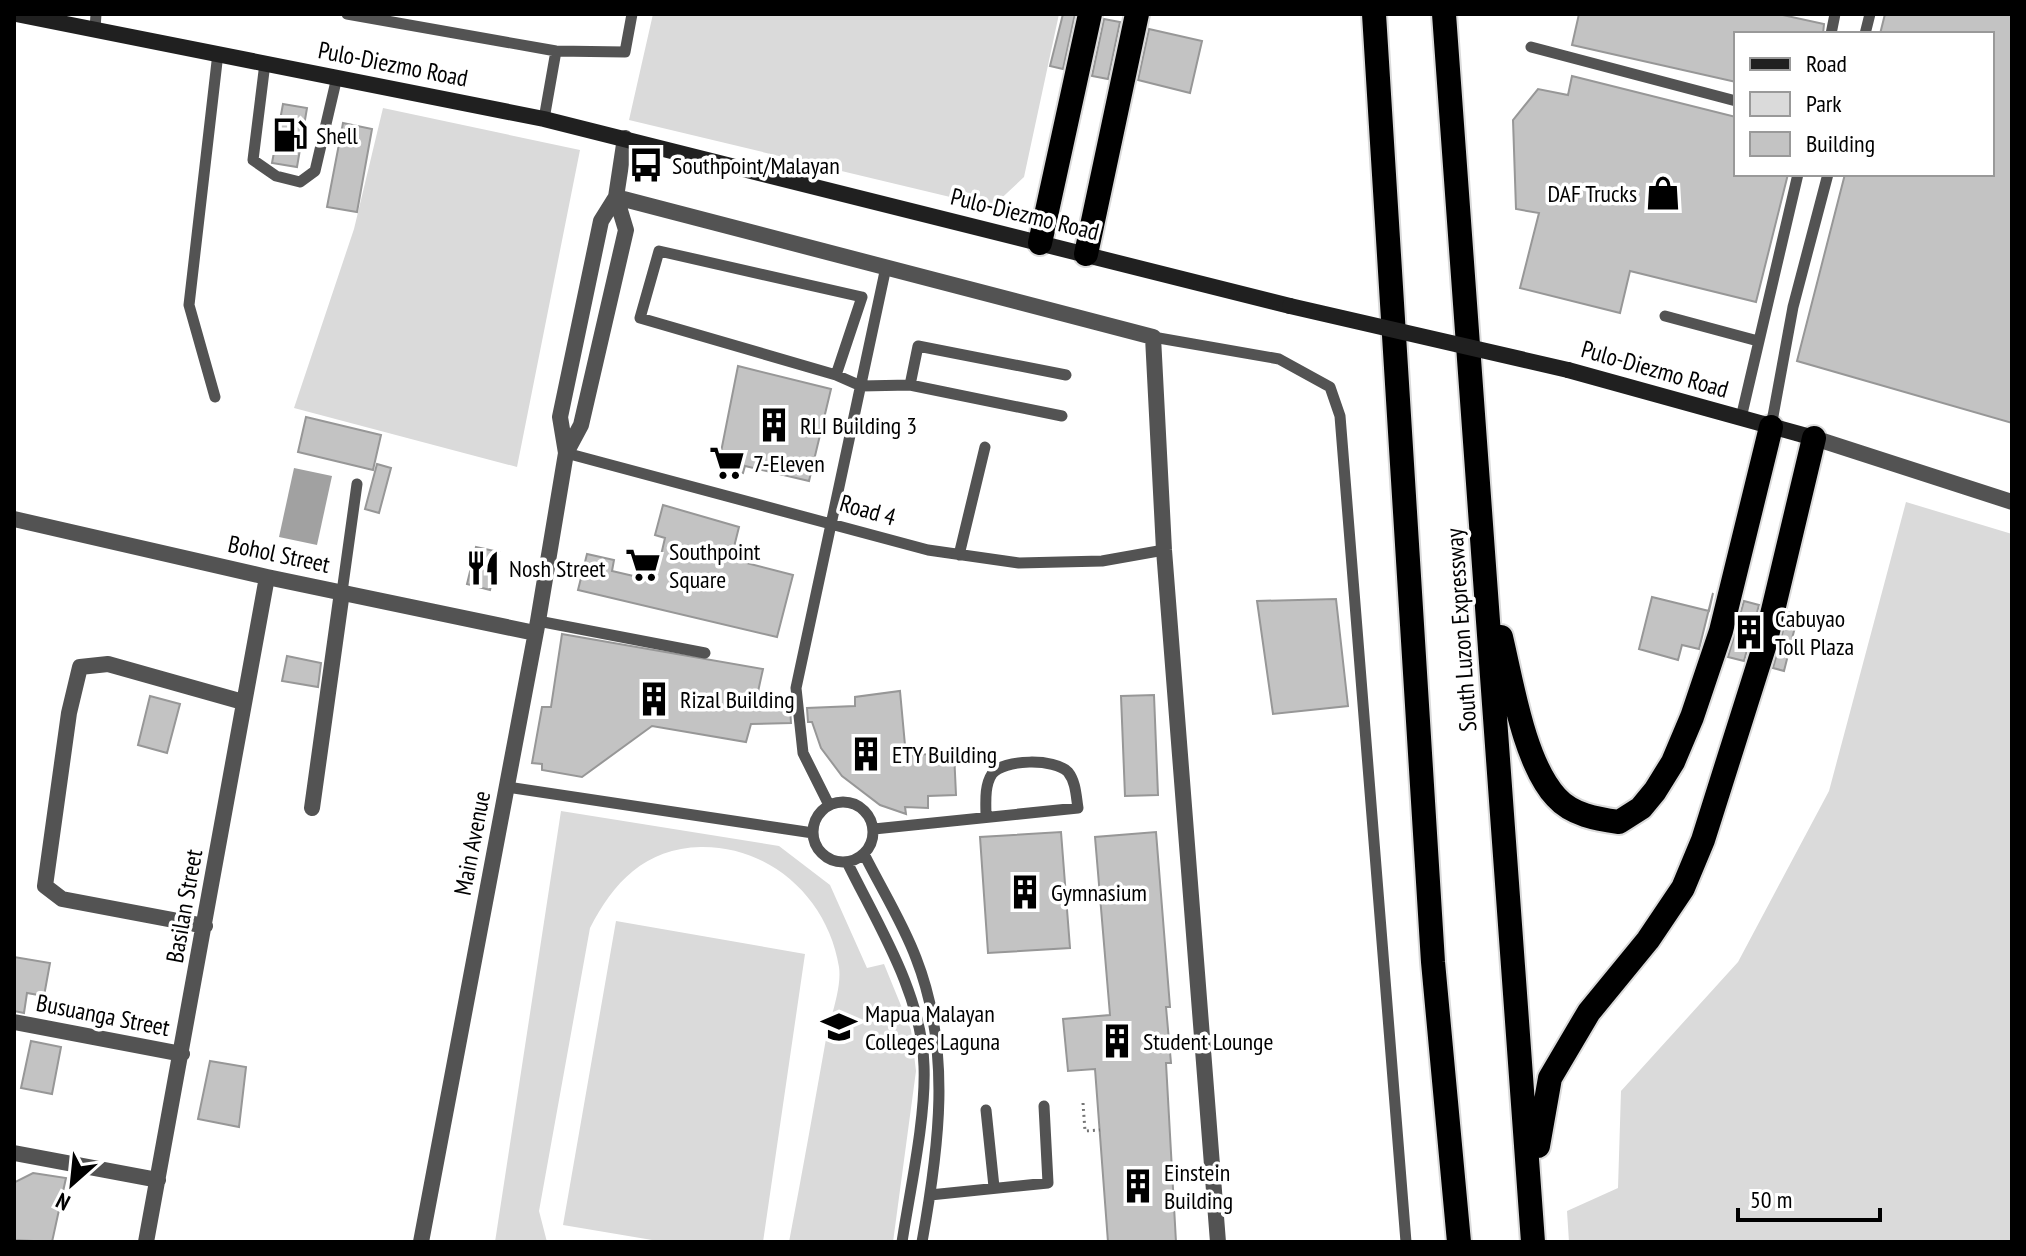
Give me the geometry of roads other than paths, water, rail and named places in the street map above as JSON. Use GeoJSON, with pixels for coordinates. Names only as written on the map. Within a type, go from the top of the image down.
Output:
{"type":"FeatureCollection","features":[{"type":"Feature","properties":{"kind":"highway"},"geometry":{"type":"LineString","coordinates":[[1040,243],[1090,14]]}},
{"type":"Feature","properties":{"kind":"highway"},"geometry":{"type":"LineString","coordinates":[[1086,254],[1137,14]]}},
{"type":"Feature","properties":{"kind":"highway"},"geometry":{"type":"LineString","coordinates":[[1361,14],[1380,111]]}},
{"type":"Feature","properties":{"kind":"highway","name":"South Luzon Expressway"},"geometry":{"type":"LineString","coordinates":[[1374,14],[1433,962],[1459,1242]]}},
{"type":"Feature","properties":{"kind":"highway","name":"South Luzon Expressway"},"geometry":{"type":"LineString","coordinates":[[1444,14],[1533,1242]]}},
{"type":"Feature","properties":{"kind":"highway"},"geometry":{"type":"LineString","coordinates":[[1484,565],[1517,702],[1537,764],[1557,798],[1585,816],[1619,822],[1641,808],[1655,791],[1673,762],[1692,717],[1721,631],[1771,427]]}},
{"type":"Feature","properties":{"kind":"highway"},"geometry":{"type":"LineString","coordinates":[[1531,1208],[1543,1102],[1550,1078],[1589,1012],[1648,940],[1683,888],[1703,840],[1765,644],[1814,438]]}},
{"type":"Feature","properties":{"kind":"main road","name":"Pulo-Diezmo Road"},"geometry":{"type":"LineString","coordinates":[[16,14],[96,21],[218,53],[625,138],[1290,306],[1568,370],[1814,438]]}},
{"type":"Feature","properties":{"kind":"street","name":"Main Avenue"},"geometry":{"type":"LineString","coordinates":[[566,453],[560,417],[601,221],[616,197],[625,138]]}},
{"type":"Feature","properties":{"kind":"street","name":"Main Avenue"},"geometry":{"type":"LineString","coordinates":[[421,1242],[566,453],[581,425],[626,230],[616,197]]}},
{"type":"Feature","properties":{"kind":"street"},"geometry":{"type":"LineString","coordinates":[[616,197],[1153,337],[1164,550],[1218,1242]]}},
{"type":"Feature","properties":{"kind":"street","name":"Pulo-Diezmo Road"},"geometry":{"type":"LineString","coordinates":[[1814,438],[2012,502]]}},
{"type":"Feature","properties":{"kind":"street","name":"Bohol Street"},"geometry":{"type":"LineString","coordinates":[[14,519],[267,577],[536,627]]}},
{"type":"Feature","properties":{"kind":"street","name":"Basilan Street"},"geometry":{"type":"LineString","coordinates":[[146,1242],[267,577]]}},
{"type":"Feature","properties":{"kind":"street"},"geometry":{"type":"LineString","coordinates":[[312,808],[342,592]]}},
{"type":"Feature","properties":{"kind":"street"},"geometry":{"type":"LineString","coordinates":[[205,926],[62,899],[45,886],[69,713],[80,667],[108,664],[243,702]]}},
{"type":"Feature","properties":{"kind":"street","name":"Busuanga Street"},"geometry":{"type":"LineString","coordinates":[[14,1022],[182,1054]]}},
{"type":"Feature","properties":{"kind":"street"},"geometry":{"type":"LineString","coordinates":[[14,1153],[158,1180]]}},
{"type":"Feature","properties":{"kind":"lane"},"geometry":{"type":"LineString","coordinates":[[347,14],[556,51],[625,52],[632,14]]}},
{"type":"Feature","properties":{"kind":"lane"},"geometry":{"type":"LineString","coordinates":[[1531,47],[1734,100]]}},
{"type":"Feature","properties":{"kind":"lane"},"geometry":{"type":"LineString","coordinates":[[544,119],[556,51]]}},
{"type":"Feature","properties":{"kind":"lane"},"geometry":{"type":"LineString","coordinates":[[215,397],[189,305],[218,53]]}},
{"type":"Feature","properties":{"kind":"lane"},"geometry":{"type":"LineString","coordinates":[[265,63],[253,160],[276,176],[300,182],[315,171],[337,77]]}},
{"type":"Feature","properties":{"kind":"lane"},"geometry":{"type":"LineString","coordinates":[[1741,418],[1798,176]]}},
{"type":"Feature","properties":{"kind":"lane"},"geometry":{"type":"LineString","coordinates":[[1771,427],[1793,307],[1827,176]]}},
{"type":"Feature","properties":{"kind":"lane"},"geometry":{"type":"LineString","coordinates":[[836,375],[862,297],[659,251],[640,318],[836,375],[861,386],[910,385],[1062,416]]}},
{"type":"Feature","properties":{"kind":"lane"},"geometry":{"type":"LineString","coordinates":[[829,805],[803,753],[796,688],[886,267]]}},
{"type":"Feature","properties":{"kind":"lane"},"geometry":{"type":"LineString","coordinates":[[1665,316],[1758,341]]}},
{"type":"Feature","properties":{"kind":"lane"},"geometry":{"type":"LineString","coordinates":[[1153,337],[1279,359],[1330,387],[1340,416],[1406,1242]]}},
{"type":"Feature","properties":{"kind":"lane"},"geometry":{"type":"LineString","coordinates":[[910,385],[918,346],[1066,375]]}},
{"type":"Feature","properties":{"kind":"lane"},"geometry":{"type":"LineString","coordinates":[[959,555],[985,447]]}},
{"type":"Feature","properties":{"kind":"lane","name":"Road 4"},"geometry":{"type":"LineString","coordinates":[[566,453],[928,550],[1019,563],[1102,561],[1164,550]]}},
{"type":"Feature","properties":{"kind":"lane"},"geometry":{"type":"LineString","coordinates":[[342,592],[357,484]]}},
{"type":"Feature","properties":{"kind":"lane"},"geometry":{"type":"LineString","coordinates":[[536,627],[705,653]]}},
{"type":"Feature","properties":{"kind":"lane"},"geometry":{"type":"LineString","coordinates":[[874,829],[1078,808],[1073,781],[1066,770],[1052,764],[1006,764],[992,774],[986,817]]}},
{"type":"Feature","properties":{"kind":"lane"},"geometry":{"type":"LineString","coordinates":[[507,787],[813,833]]}},
{"type":"Feature","properties":{"kind":"lane"},"geometry":{"type":"LineString","coordinates":[[848,801],[866,811],[874,829],[870,847],[864,854],[847,862],[827,858],[815,842],[813,833],[817,816],[829,805],[848,801]]}},
{"type":"Feature","properties":{"kind":"lane"},"geometry":{"type":"LineString","coordinates":[[864,854],[916,958],[933,1015],[941,1068],[936,1165],[922,1242]]}},
{"type":"Feature","properties":{"kind":"lane"},"geometry":{"type":"LineString","coordinates":[[847,862],[899,966],[916,1018],[924,1066],[902,1242]]}},
{"type":"Feature","properties":{"kind":"lane"},"geometry":{"type":"LineString","coordinates":[[930,1195],[1048,1183],[1044,1106]]}},
{"type":"Feature","properties":{"kind":"lane"},"geometry":{"type":"LineString","coordinates":[[986,1110],[994,1187]]}},
{"type":"Feature","properties":{"kind":"place","name":"Shell"},"geometry":{"type":"Point","coordinates":[290,135]}},
{"type":"Feature","properties":{"kind":"place","name":"Southpoint/Malayan"},"geometry":{"type":"Point","coordinates":[646,165]}},
{"type":"Feature","properties":{"kind":"place","name":"DAF Trucks"},"geometry":{"type":"Point","coordinates":[1663,193]}},
{"type":"Feature","properties":{"kind":"place","name":"RLI Building 3"},"geometry":{"type":"Point","coordinates":[774,425]}},
{"type":"Feature","properties":{"kind":"place","name":"7-Eleven"},"geometry":{"type":"Point","coordinates":[727,463]}},
{"type":"Feature","properties":{"kind":"place","name":"Southpoint Square"},"geometry":{"type":"Point","coordinates":[643,565]}},
{"type":"Feature","properties":{"kind":"place","name":"Nosh Street"},"geometry":{"type":"Point","coordinates":[483,568]}},
{"type":"Feature","properties":{"kind":"place","name":"Cabuyao Toll Plaza"},"geometry":{"type":"Point","coordinates":[1749,632]}},
{"type":"Feature","properties":{"kind":"place","name":"Rizal Building"},"geometry":{"type":"Point","coordinates":[654,699]}},
{"type":"Feature","properties":{"kind":"place","name":"ETY Building"},"geometry":{"type":"Point","coordinates":[866,754]}},
{"type":"Feature","properties":{"kind":"place","name":"Gymnasium"},"geometry":{"type":"Point","coordinates":[1025,892]}},
{"type":"Feature","properties":{"kind":"place","name":"Mapua Malayan Colleges Laguna"},"geometry":{"type":"Point","coordinates":[839,1027]}},
{"type":"Feature","properties":{"kind":"place","name":"Student Lounge"},"geometry":{"type":"Point","coordinates":[1117,1041]}},
{"type":"Feature","properties":{"kind":"place","name":"Einstein Building"},"geometry":{"type":"Point","coordinates":[1138,1186]}}]}
